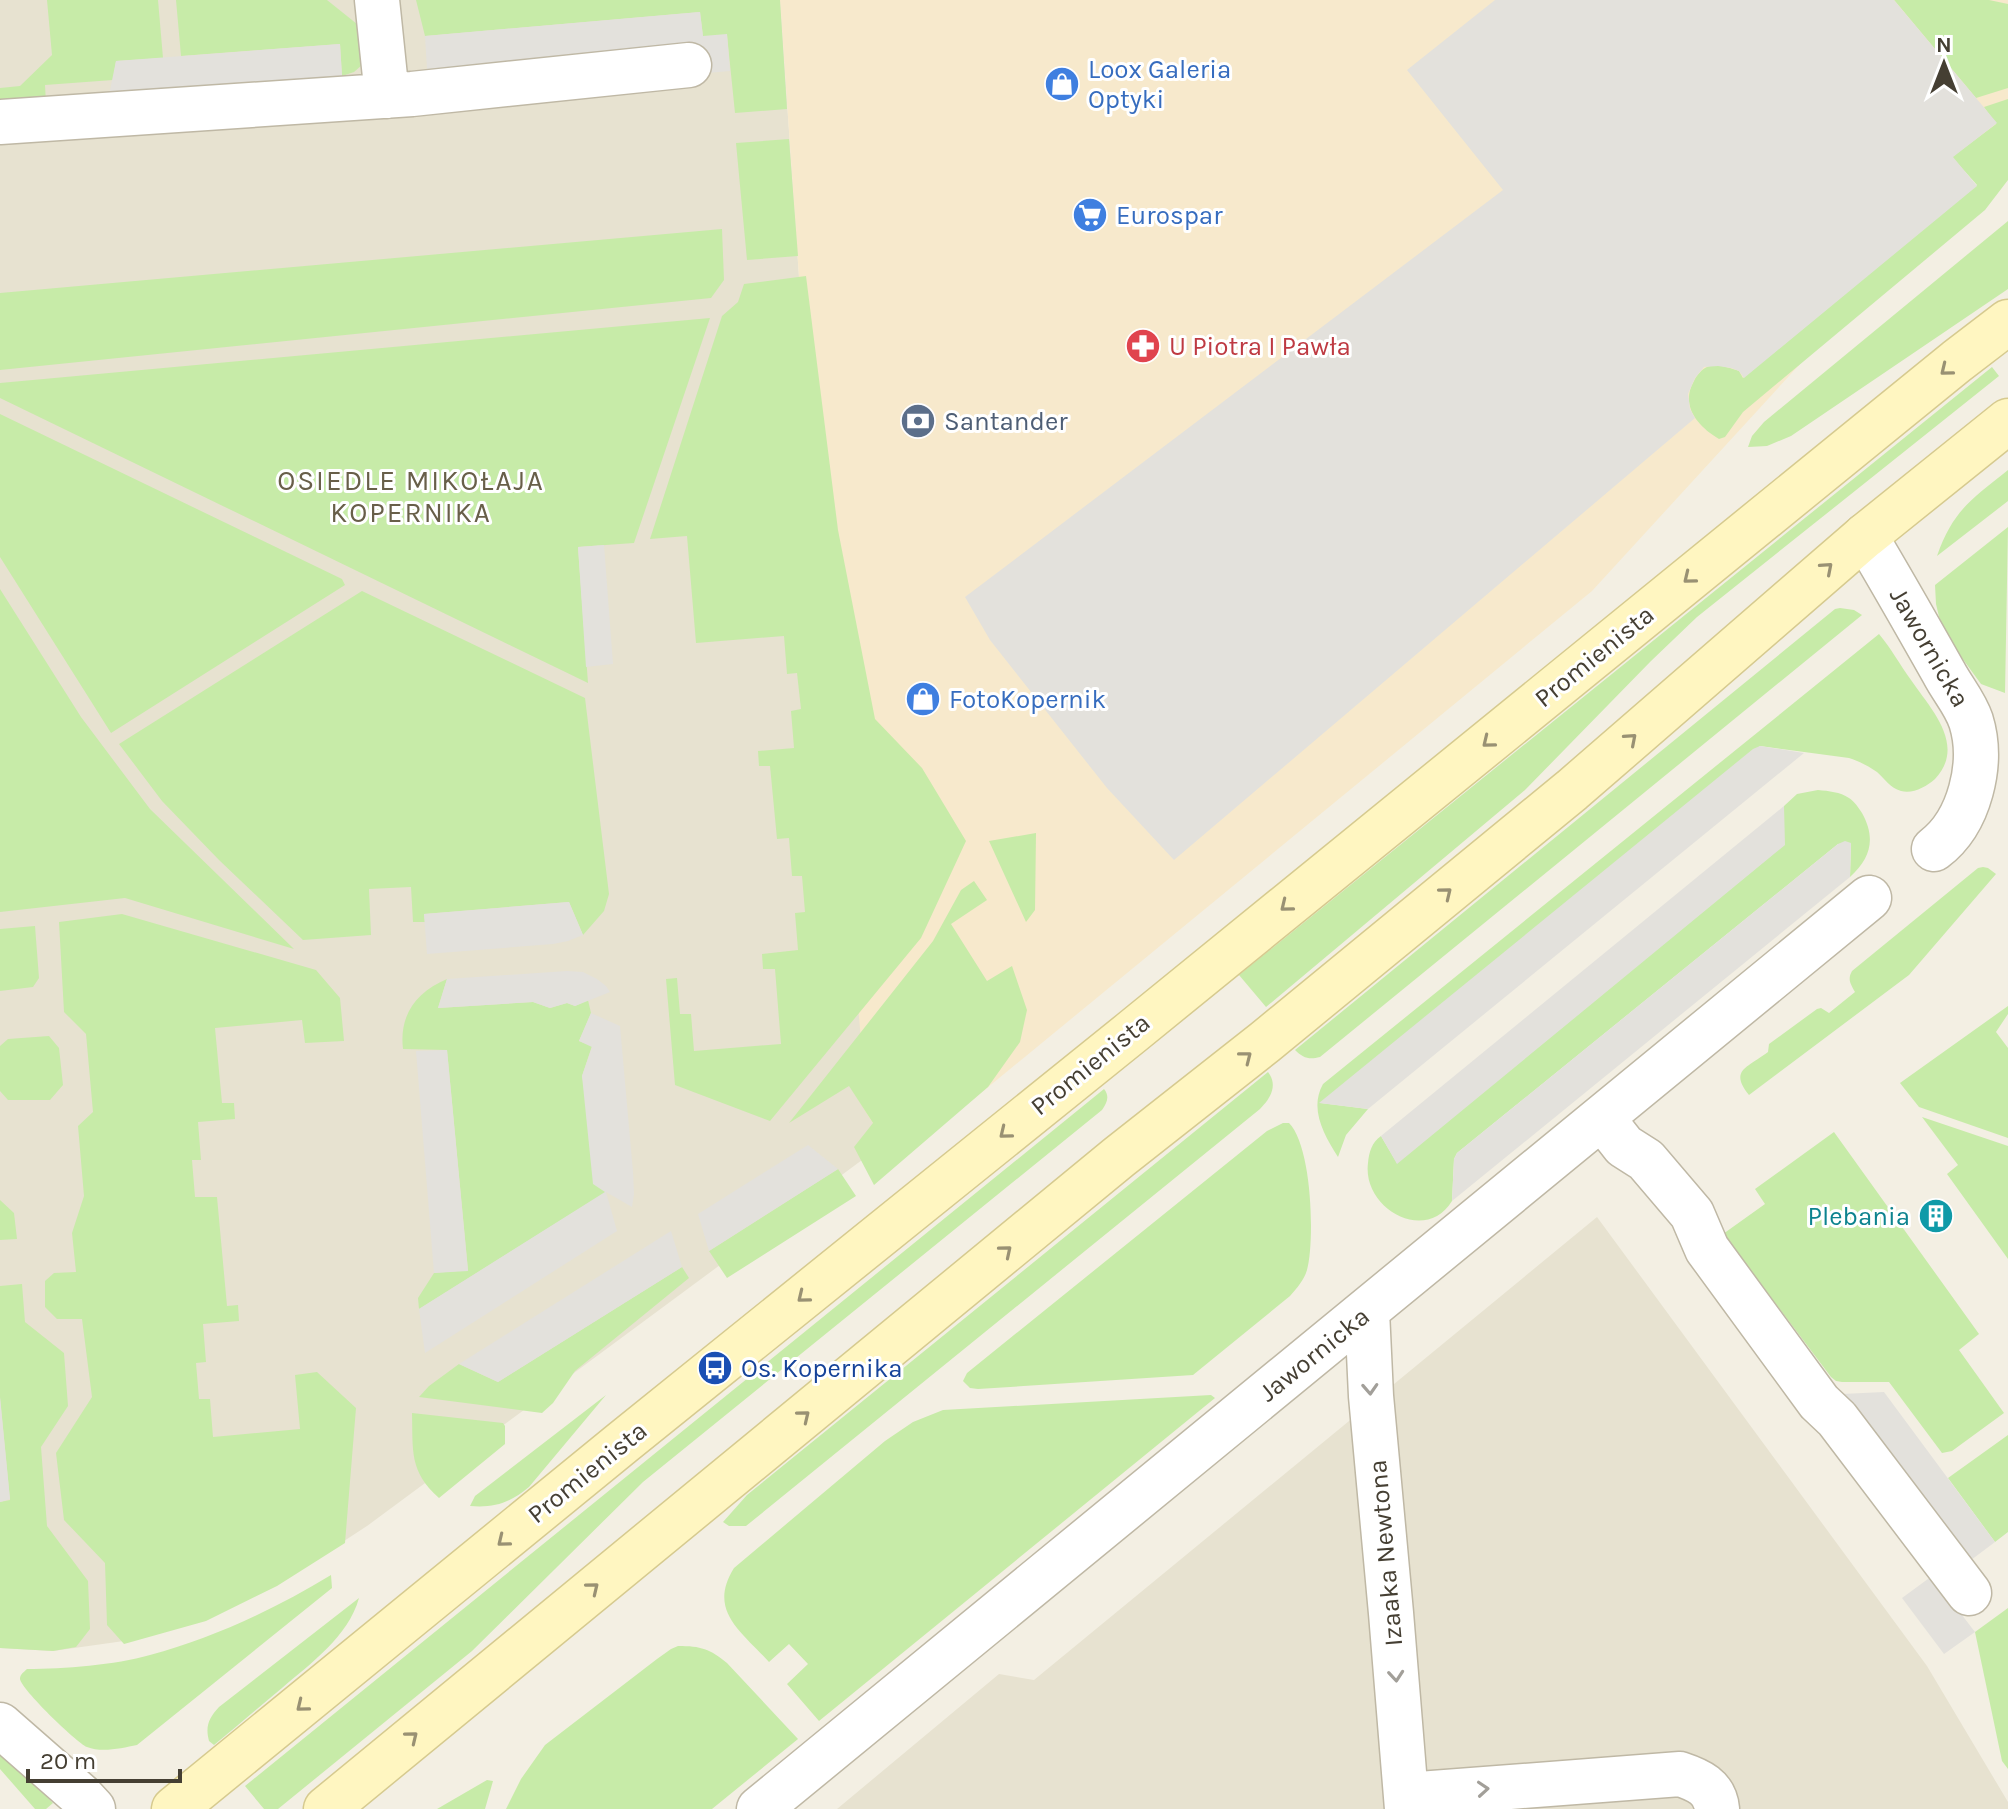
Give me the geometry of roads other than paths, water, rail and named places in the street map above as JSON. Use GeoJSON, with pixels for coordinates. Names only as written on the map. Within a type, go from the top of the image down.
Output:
{"type":"FeatureCollection","features":[{"type":"Feature","properties":{"kind":"street"},"geometry":{"type":"LineString","coordinates":[[377,0],[387,96]]}},
{"type":"Feature","properties":{"kind":"street"},"geometry":{"type":"LineString","coordinates":[[0,122],[387,96],[689,65]]}},
{"type":"Feature","properties":{"kind":"street","name":"Promienista"},"geometry":{"type":"LineString","coordinates":[[174,1809],[2008,322]]}},
{"type":"Feature","properties":{"kind":"street"},"geometry":{"type":"LineString","coordinates":[[326,1809],[1119,1157],[1265,1042],[1572,790],[1865,536],[2008,421]]}},
{"type":"Feature","properties":{"kind":"street","name":"Jawornicka"},"geometry":{"type":"LineString","coordinates":[[1865,536],[1967,709],[1972,724],[1976,756],[1964,809],[1942,843],[1934,849]]}},
{"type":"Feature","properties":{"kind":"street","name":"Jawornicka"},"geometry":{"type":"LineString","coordinates":[[759,1809],[1869,898]]}},
{"type":"Feature","properties":{"kind":"street"},"geometry":{"type":"LineString","coordinates":[[1602,1118],[1624,1146],[1646,1160],[1692,1214],[1707,1249],[1819,1402],[1837,1419],[1969,1593]]}},
{"type":"Feature","properties":{"kind":"street","name":"Izaaka Newtona"},"geometry":{"type":"LineString","coordinates":[[1367,1311],[1371,1396],[1406,1802],[1680,1774],[1701,1781],[1716,1802],[1717,1809]]}},
{"type":"Feature","properties":{"kind":"street"},"geometry":{"type":"LineString","coordinates":[[0,1725],[93,1809]]}},
{"type":"Feature","properties":{"kind":"place","name":"Loox Galeria Optyki"},"geometry":{"type":"Point","coordinates":[1062,84]}},
{"type":"Feature","properties":{"kind":"place","name":"Eurospar"},"geometry":{"type":"Point","coordinates":[1090,215]}},
{"type":"Feature","properties":{"kind":"place","name":"U Piotra I Pawła"},"geometry":{"type":"Point","coordinates":[1143,346]}},
{"type":"Feature","properties":{"kind":"place","name":"Santander"},"geometry":{"type":"Point","coordinates":[918,421]}},
{"type":"Feature","properties":{"kind":"place","name":"FotoKopernik"},"geometry":{"type":"Point","coordinates":[923,699]}},
{"type":"Feature","properties":{"kind":"place","name":"Plebania"},"geometry":{"type":"Point","coordinates":[1936,1216]}},
{"type":"Feature","properties":{"kind":"place","name":"Os. Kopernika"},"geometry":{"type":"Point","coordinates":[715,1368]}},
{"type":"Feature","properties":{"kind":"district","name":"OSIEDLE MIKOŁAJA KOPERNIKA"},"geometry":{"type":"Point","coordinates":[411,496]}}]}
